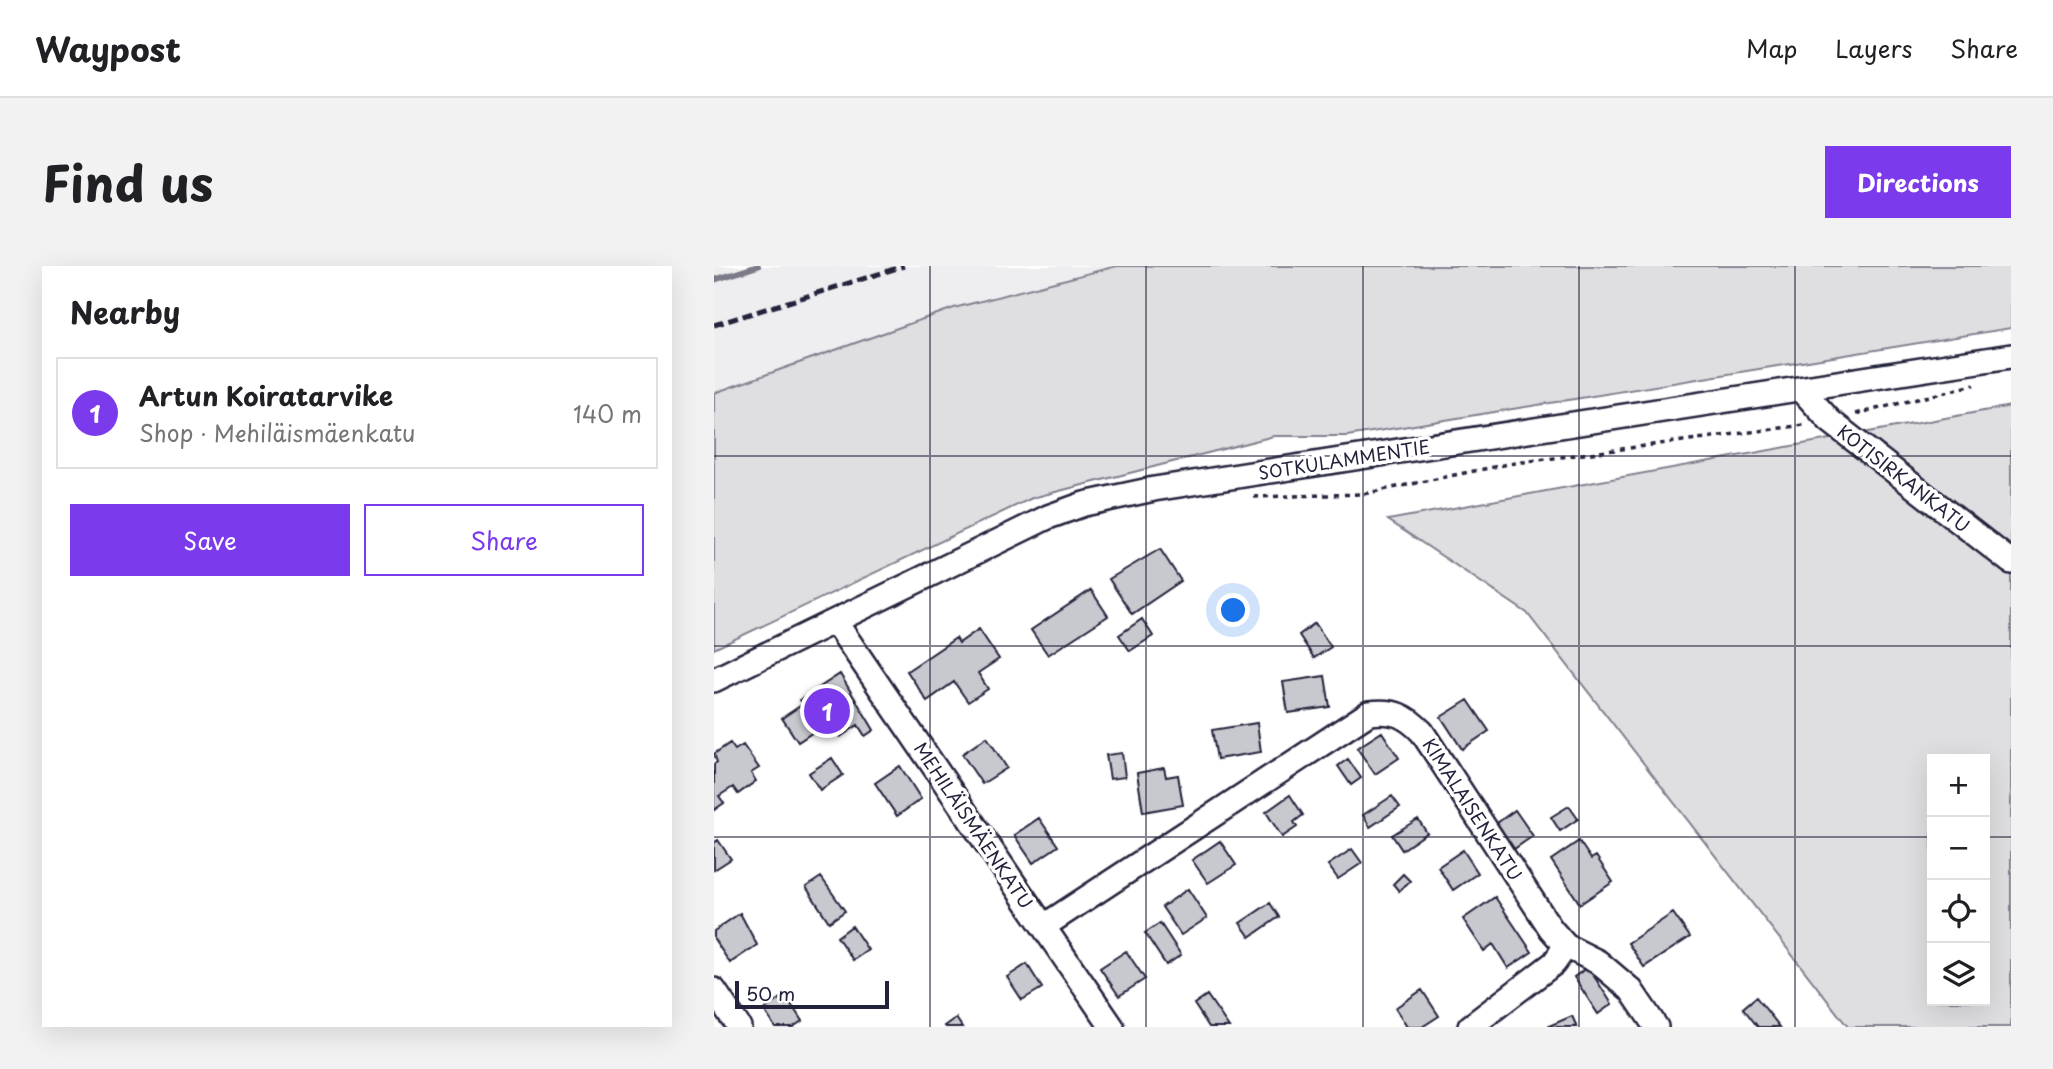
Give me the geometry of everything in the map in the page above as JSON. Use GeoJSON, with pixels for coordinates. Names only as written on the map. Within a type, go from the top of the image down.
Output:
{"type":"FeatureCollection","features":[{"type":"Feature","properties":{"kind":"street","name":"SOTKULAMMENTIE"},"geometry":{"type":"LineString","coordinates":[[714,680],[835,624],[1048,517],[1093,501],[1375,453],[2011,356]]}},
{"type":"Feature","properties":{"kind":"street","name":"KOTISIRKANKATU"},"geometry":{"type":"LineString","coordinates":[[1801,390],[1830,421],[2011,562]]}},
{"type":"Feature","properties":{"kind":"street","name":"MEHILÄISMÄENKATU"},"geometry":{"type":"LineString","coordinates":[[835,624],[1111,1027]]}},
{"type":"Feature","properties":{"kind":"street","name":"KIMALAISENKATU"},"geometry":{"type":"LineString","coordinates":[[1044,926],[1369,713],[1390,711],[1406,717],[1422,732],[1551,929],[1566,946],[1598,962],[1631,990],[1656,1027]]}},
{"type":"Feature","properties":{"kind":"street"},"geometry":{"type":"LineString","coordinates":[[1470,1027],[1554,963],[1566,946]]}},
{"type":"Feature","properties":{"kind":"street"},"geometry":{"type":"LineString","coordinates":[[714,990],[739,1027]]}},
{"type":"Feature","properties":{"kind":"path"},"geometry":{"type":"LineString","coordinates":[[1251,497],[1363,494],[1508,464],[1830,421],[1985,384]]}},
{"type":"Feature","properties":{"kind":"shaded area"},"geometry":{"type":"Polygon","coordinates":[[[714,266],[1117,266],[954,308],[714,393],[714,266]]]}},
{"type":"Feature","properties":{"kind":"shaded area"},"geometry":{"type":"Polygon","coordinates":[[[1117,266],[2011,266],[2011,328],[1347,436],[1274,436],[1032,498],[714,649],[714,393],[954,308],[1117,266]]]}},
{"type":"Feature","properties":{"kind":"shaded area"},"geometry":{"type":"Polygon","coordinates":[[[2011,406],[2011,1027],[1848,1027],[1527,613],[1388,520],[2011,406]]]}},
{"type":"Feature","properties":{"kind":"building"},"geometry":{"type":"Polygon","coordinates":[[[1160,549],[1181,581],[1132,614],[1109,579],[1160,549]]]}},
{"type":"Feature","properties":{"kind":"building"},"geometry":{"type":"Polygon","coordinates":[[[1091,590],[1108,616],[1048,655],[1031,630],[1091,590]]]}},
{"type":"Feature","properties":{"kind":"building"},"geometry":{"type":"Polygon","coordinates":[[[1142,619],[1153,636],[1130,651],[1119,635],[1142,619]]]}},
{"type":"Feature","properties":{"kind":"building"},"geometry":{"type":"Polygon","coordinates":[[[1315,623],[1331,647],[1314,658],[1299,635],[1315,623]]]}},
{"type":"Feature","properties":{"kind":"building"},"geometry":{"type":"Polygon","coordinates":[[[979,629],[999,659],[978,673],[988,689],[968,702],[954,682],[927,701],[907,671],[956,638],[959,643],[979,629]]]}},
{"type":"Feature","properties":{"kind":"building"},"geometry":{"type":"Polygon","coordinates":[[[840,674],[874,730],[865,736],[858,725],[840,737],[830,721],[798,742],[782,718],[803,704],[800,700],[840,674]]]}},
{"type":"Feature","properties":{"kind":"building"},"geometry":{"type":"Polygon","coordinates":[[[1325,676],[1330,707],[1288,713],[1283,682],[1325,676]]]}},
{"type":"Feature","properties":{"kind":"building"},"geometry":{"type":"Polygon","coordinates":[[[1468,700],[1489,731],[1462,749],[1441,717],[1468,700]]]}},
{"type":"Feature","properties":{"kind":"building"},"geometry":{"type":"Polygon","coordinates":[[[1257,723],[1261,752],[1217,759],[1212,730],[1257,723]]]}},
{"type":"Feature","properties":{"kind":"building"},"geometry":{"type":"Polygon","coordinates":[[[1382,732],[1399,758],[1375,774],[1357,748],[1382,732]]]}},
{"type":"Feature","properties":{"kind":"building"},"geometry":{"type":"Polygon","coordinates":[[[987,737],[1007,768],[982,784],[962,754],[987,737]]]}},
{"type":"Feature","properties":{"kind":"building"},"geometry":{"type":"Polygon","coordinates":[[[730,743],[735,750],[743,745],[759,768],[751,773],[756,781],[738,794],[733,787],[719,796],[724,803],[714,810],[714,764],[717,762],[714,754],[730,743]]]}},
{"type":"Feature","properties":{"kind":"building"},"geometry":{"type":"Polygon","coordinates":[[[1122,753],[1125,777],[1110,779],[1106,755],[1122,753]]]}},
{"type":"Feature","properties":{"kind":"building"},"geometry":{"type":"Polygon","coordinates":[[[832,758],[843,775],[820,790],[809,773],[832,758]]]}},
{"type":"Feature","properties":{"kind":"building"},"geometry":{"type":"Polygon","coordinates":[[[1348,759],[1361,778],[1351,785],[1338,766],[1348,759]]]}},
{"type":"Feature","properties":{"kind":"building"},"geometry":{"type":"Polygon","coordinates":[[[900,766],[921,799],[897,816],[875,783],[900,766]]]}},
{"type":"Feature","properties":{"kind":"building"},"geometry":{"type":"Polygon","coordinates":[[[1164,768],[1166,777],[1178,775],[1183,805],[1143,812],[1137,773],[1164,768]]]}},
{"type":"Feature","properties":{"kind":"building"},"geometry":{"type":"Polygon","coordinates":[[[1290,795],[1303,815],[1294,822],[1297,827],[1282,837],[1266,812],[1290,795]]]}},
{"type":"Feature","properties":{"kind":"building"},"geometry":{"type":"Polygon","coordinates":[[[1392,796],[1400,807],[1370,827],[1363,815],[1392,796]]]}},
{"type":"Feature","properties":{"kind":"building"},"geometry":{"type":"Polygon","coordinates":[[[1569,806],[1578,819],[1560,831],[1551,817],[1569,806]]]}},
{"type":"Feature","properties":{"kind":"building"},"geometry":{"type":"Polygon","coordinates":[[[1515,810],[1533,836],[1514,849],[1497,823],[1515,810]]]}},
{"type":"Feature","properties":{"kind":"building"},"geometry":{"type":"Polygon","coordinates":[[[1039,818],[1058,846],[1033,863],[1014,835],[1039,818]]]}},
{"type":"Feature","properties":{"kind":"building"},"geometry":{"type":"Polygon","coordinates":[[[1418,819],[1427,833],[1402,850],[1392,835],[1418,819]]]}},
{"type":"Feature","properties":{"kind":"building"},"geometry":{"type":"Polygon","coordinates":[[[718,840],[731,859],[714,870],[714,843],[718,840]]]}},
{"type":"Feature","properties":{"kind":"building"},"geometry":{"type":"Polygon","coordinates":[[[1220,841],[1236,865],[1208,883],[1192,860],[1220,841]]]}},
{"type":"Feature","properties":{"kind":"building"},"geometry":{"type":"Polygon","coordinates":[[[1579,841],[1591,859],[1596,856],[1613,882],[1580,904],[1551,860],[1579,841]]]}},
{"type":"Feature","properties":{"kind":"building"},"geometry":{"type":"Polygon","coordinates":[[[1352,849],[1362,863],[1338,879],[1328,865],[1352,849]]]}},
{"type":"Feature","properties":{"kind":"building"},"geometry":{"type":"Polygon","coordinates":[[[1463,850],[1478,873],[1453,890],[1438,867],[1463,850]]]}},
{"type":"Feature","properties":{"kind":"building"},"geometry":{"type":"Polygon","coordinates":[[[1403,874],[1410,881],[1399,891],[1393,884],[1403,874]]]}},
{"type":"Feature","properties":{"kind":"building"},"geometry":{"type":"Polygon","coordinates":[[[821,877],[845,911],[829,922],[806,887],[821,877]]]}},
{"type":"Feature","properties":{"kind":"building"},"geometry":{"type":"Polygon","coordinates":[[[1188,889],[1207,918],[1181,935],[1162,907],[1188,889]]]}},
{"type":"Feature","properties":{"kind":"building"},"geometry":{"type":"Polygon","coordinates":[[[1495,897],[1532,952],[1508,968],[1493,944],[1484,951],[1463,919],[1495,897]]]}},
{"type":"Feature","properties":{"kind":"building"},"geometry":{"type":"Polygon","coordinates":[[[1270,903],[1279,917],[1250,937],[1240,923],[1270,903]]]}},
{"type":"Feature","properties":{"kind":"building"},"geometry":{"type":"Polygon","coordinates":[[[740,913],[757,945],[730,963],[714,939],[714,931],[740,913]]]}},
{"type":"Feature","properties":{"kind":"building"},"geometry":{"type":"Polygon","coordinates":[[[1673,913],[1690,937],[1644,967],[1628,943],[1673,913]]]}},
{"type":"Feature","properties":{"kind":"building"},"geometry":{"type":"Polygon","coordinates":[[[1160,923],[1181,955],[1166,965],[1145,933],[1160,923]]]}},
{"type":"Feature","properties":{"kind":"building"},"geometry":{"type":"Polygon","coordinates":[[[852,926],[868,950],[853,960],[837,937],[852,926]]]}},
{"type":"Feature","properties":{"kind":"building"},"geometry":{"type":"Polygon","coordinates":[[[1126,951],[1145,979],[1119,996],[1100,968],[1126,951]]]}},
{"type":"Feature","properties":{"kind":"building"},"geometry":{"type":"Polygon","coordinates":[[[1027,964],[1042,988],[1022,1000],[1007,977],[1027,964]]]}},
{"type":"Feature","properties":{"kind":"building"},"geometry":{"type":"Polygon","coordinates":[[[1588,967],[1612,1004],[1598,1014],[1574,977],[1588,967]]]}},
{"type":"Feature","properties":{"kind":"building"},"geometry":{"type":"Polygon","coordinates":[[[1422,990],[1439,1016],[1422,1027],[1407,1027],[1395,1008],[1422,990]]]}},
{"type":"Feature","properties":{"kind":"building"},"geometry":{"type":"Polygon","coordinates":[[[785,995],[802,1021],[793,1027],[775,1027],[764,1010],[785,995]]]}},
{"type":"Feature","properties":{"kind":"building"},"geometry":{"type":"Polygon","coordinates":[[[1207,995],[1229,1027],[1209,1027],[1194,1004],[1207,995]]]}},
{"type":"Feature","properties":{"kind":"building"},"geometry":{"type":"Polygon","coordinates":[[[1756,997],[1780,1027],[1758,1027],[1743,1008],[1756,997]]]}},
{"type":"Feature","properties":{"kind":"building"},"geometry":{"type":"Polygon","coordinates":[[[1572,1016],[1577,1027],[1549,1027],[1549,1026],[1572,1016]]]}},
{"type":"Feature","properties":{"kind":"building"},"geometry":{"type":"Polygon","coordinates":[[[956,1018],[962,1027],[945,1026],[956,1018]]]}},
{"type":"Feature","properties":{"kind":"waterway"},"geometry":{"type":"LineString","coordinates":[[714,280],[758,266]]}},
{"type":"Feature","properties":{"kind":"railway"},"geometry":{"type":"LineString","coordinates":[[714,325],[904,266]]}},
{"type":"Feature","properties":{"kind":"place","name":"Artun Koiratarvike"},"geometry":{"type":"Point","coordinates":[827,711]}}]}
